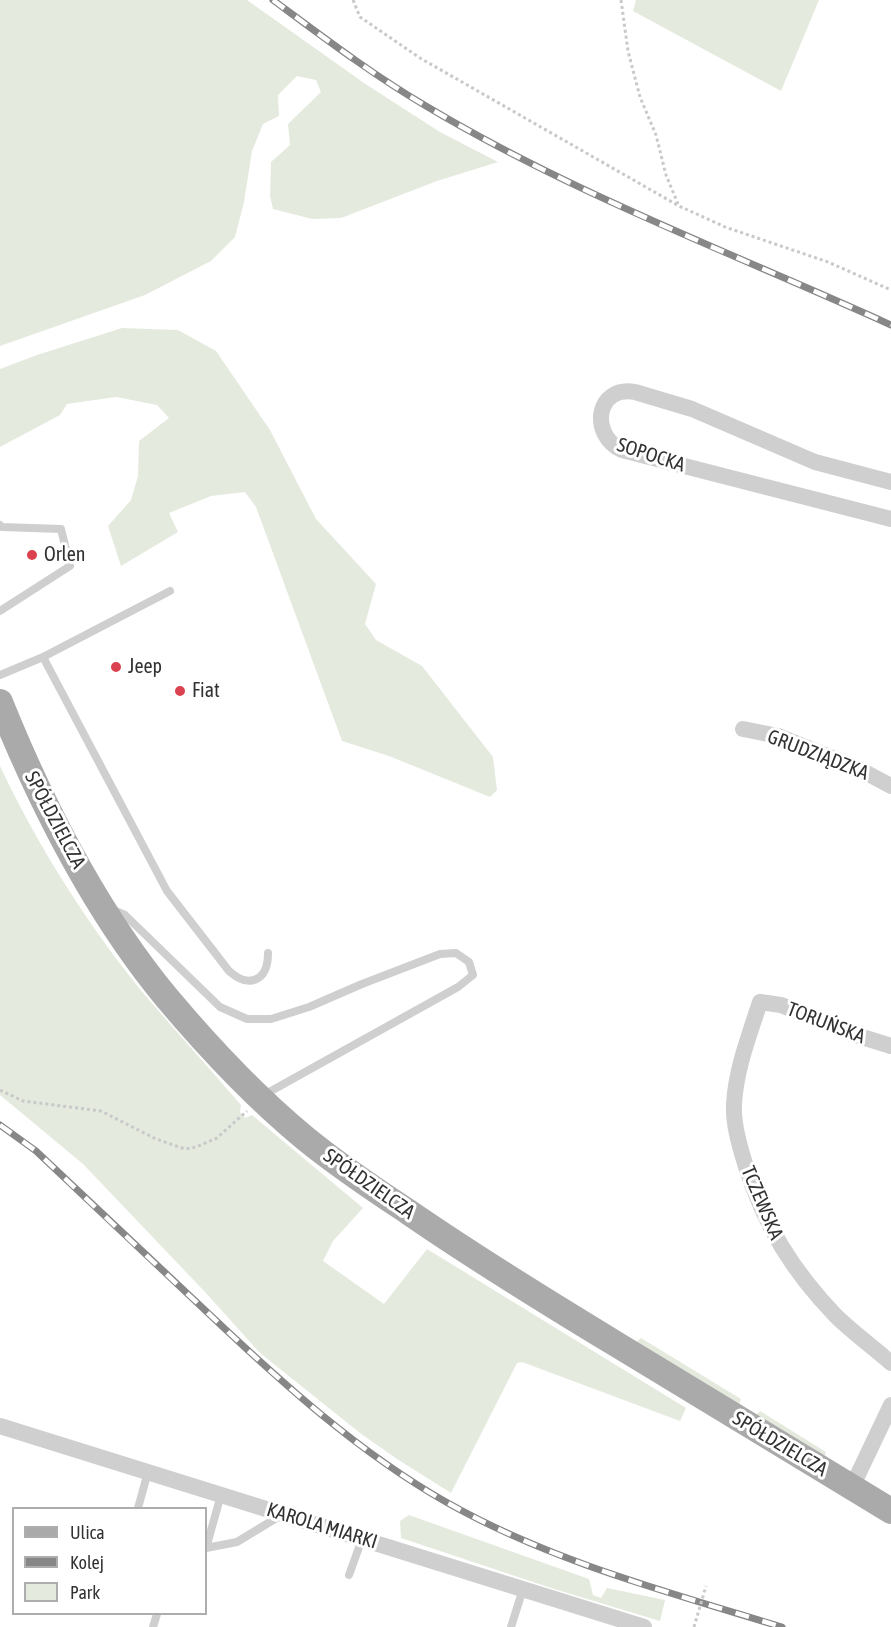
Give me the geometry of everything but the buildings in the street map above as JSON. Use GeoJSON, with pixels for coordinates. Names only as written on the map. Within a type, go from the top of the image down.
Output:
{"type":"FeatureCollection","features":[{"type":"Feature","properties":{"kind":"main road","name":"SPÓŁDZIELCZA"},"geometry":{"type":"LineString","coordinates":[[0,702],[31,775],[102,906],[131,951],[167,999],[256,1101],[356,1176],[497,1272],[891,1511]]}},
{"type":"Feature","properties":{"kind":"street","name":"SOPOCKA"},"geometry":{"type":"LineString","coordinates":[[891,482],[814,462],[692,409],[626,390],[612,396],[605,402],[602,410],[600,422],[607,440],[622,450],[891,519]]}},
{"type":"Feature","properties":{"kind":"street","name":"GRUDZIĄDZKA"},"geometry":{"type":"LineString","coordinates":[[743,729],[778,736],[859,769],[891,786]]}},
{"type":"Feature","properties":{"kind":"street","name":"TORUŃSKA"},"geometry":{"type":"LineString","coordinates":[[760,1002],[781,1005],[859,1036],[891,1046]]}},
{"type":"Feature","properties":{"kind":"street","name":"TCZEWSKA"},"geometry":{"type":"LineString","coordinates":[[760,1002],[740,1062],[734,1106],[740,1149],[751,1183],[764,1217],[799,1275],[837,1316],[891,1363]]}},
{"type":"Feature","properties":{"kind":"street"},"geometry":{"type":"LineString","coordinates":[[852,1487],[891,1405]]}},
{"type":"Feature","properties":{"kind":"street","name":"KAROLA MIARKI"},"geometry":{"type":"LineString","coordinates":[[0,1426],[644,1627]]}},
{"type":"Feature","properties":{"kind":"lane"},"geometry":{"type":"LineString","coordinates":[[0,525],[2,527],[61,528],[70,566],[0,611]]}},
{"type":"Feature","properties":{"kind":"lane"},"geometry":{"type":"LineString","coordinates":[[0,675],[43,657],[170,591]]}},
{"type":"Feature","properties":{"kind":"lane"},"geometry":{"type":"LineString","coordinates":[[43,657],[167,891],[238,980],[250,982],[260,978],[266,971],[268,953]]}},
{"type":"Feature","properties":{"kind":"lane"},"geometry":{"type":"LineString","coordinates":[[102,906],[125,915],[220,1007],[247,1019],[271,1019],[309,1007],[440,954],[456,953],[469,962],[473,975],[458,987],[256,1101]]}},
{"type":"Feature","properties":{"kind":"lane"},"geometry":{"type":"LineString","coordinates":[[139,1507],[148,1472]]}},
{"type":"Feature","properties":{"kind":"lane"},"geometry":{"type":"LineString","coordinates":[[207,1544],[220,1495]]}},
{"type":"Feature","properties":{"kind":"lane"},"geometry":{"type":"LineString","coordinates":[[207,1548],[237,1542],[283,1514]]}},
{"type":"Feature","properties":{"kind":"lane"},"geometry":{"type":"LineString","coordinates":[[349,1575],[362,1539]]}},
{"type":"Feature","properties":{"kind":"lane"},"geometry":{"type":"LineString","coordinates":[[511,1627],[523,1589]]}},
{"type":"Feature","properties":{"kind":"path"},"geometry":{"type":"LineString","coordinates":[[353,0],[360,17],[420,58],[679,206],[724,227],[828,262],[891,290]]}},
{"type":"Feature","properties":{"kind":"path"},"geometry":{"type":"LineString","coordinates":[[621,0],[628,51],[640,97],[656,135],[666,175],[679,206]]}},
{"type":"Feature","properties":{"kind":"path"},"geometry":{"type":"LineString","coordinates":[[0,1090],[23,1101],[62,1104],[101,1111],[156,1139],[185,1149],[196,1148],[217,1138],[256,1101]]}},
{"type":"Feature","properties":{"kind":"path"},"geometry":{"type":"LineString","coordinates":[[694,1627],[706,1586]]}},
{"type":"Feature","properties":{"kind":"green space"},"geometry":{"type":"Polygon","coordinates":[[[0,0],[247,0],[364,83],[440,132],[498,162],[437,181],[341,218],[312,219],[273,209],[270,196],[271,162],[290,145],[288,124],[321,92],[316,80],[297,76],[278,95],[279,116],[263,124],[252,151],[244,202],[235,237],[211,261],[145,295],[0,346],[0,0]]]}},
{"type":"Feature","properties":{"kind":"green space"},"geometry":{"type":"Polygon","coordinates":[[[636,0],[819,0],[781,91],[633,11],[636,0]]]}},
{"type":"Feature","properties":{"kind":"green space"},"geometry":{"type":"Polygon","coordinates":[[[122,328],[178,330],[216,351],[270,430],[316,519],[376,584],[365,624],[376,640],[422,666],[493,757],[497,790],[490,797],[389,756],[342,741],[256,507],[245,492],[211,496],[169,513],[178,532],[121,566],[108,526],[131,500],[138,476],[139,441],[169,418],[157,405],[116,397],[67,404],[60,415],[0,447],[0,369],[122,328]]]}},
{"type":"Feature","properties":{"kind":"green space"},"geometry":{"type":"Polygon","coordinates":[[[0,766],[49,858],[107,947],[150,1001],[241,1105],[240,1112],[245,1118],[252,1115],[363,1208],[333,1241],[323,1261],[384,1304],[427,1249],[686,1408],[680,1421],[522,1362],[517,1363],[451,1493],[360,1433],[260,1353],[83,1164],[0,1095],[0,766]]]}},
{"type":"Feature","properties":{"kind":"green space"},"geometry":{"type":"Polygon","coordinates":[[[641,1338],[741,1399],[739,1405],[635,1343],[641,1338]]]}},
{"type":"Feature","properties":{"kind":"green space"},"geometry":{"type":"Polygon","coordinates":[[[760,1411],[826,1452],[824,1458],[756,1415],[760,1411]]]}},
{"type":"Feature","properties":{"kind":"green space"},"geometry":{"type":"Polygon","coordinates":[[[409,1515],[589,1579],[593,1595],[601,1598],[607,1588],[665,1600],[660,1621],[554,1589],[401,1538],[400,1521],[409,1515]]]}},
{"type":"Feature","properties":{"kind":"railway"},"geometry":{"type":"LineString","coordinates":[[273,0],[387,82],[482,138],[655,222],[891,325]]}},
{"type":"Feature","properties":{"kind":"railway"},"geometry":{"type":"LineString","coordinates":[[0,1125],[36,1151],[292,1390],[351,1438],[414,1482],[446,1502],[526,1542],[610,1574],[782,1627]]}},
{"type":"Feature","properties":{"kind":"place","name":"Orlen"},"geometry":{"type":"Point","coordinates":[32,555]}},
{"type":"Feature","properties":{"kind":"place","name":"Jeep"},"geometry":{"type":"Point","coordinates":[116,667]}},
{"type":"Feature","properties":{"kind":"place","name":"Fiat"},"geometry":{"type":"Point","coordinates":[180,691]}}]}
